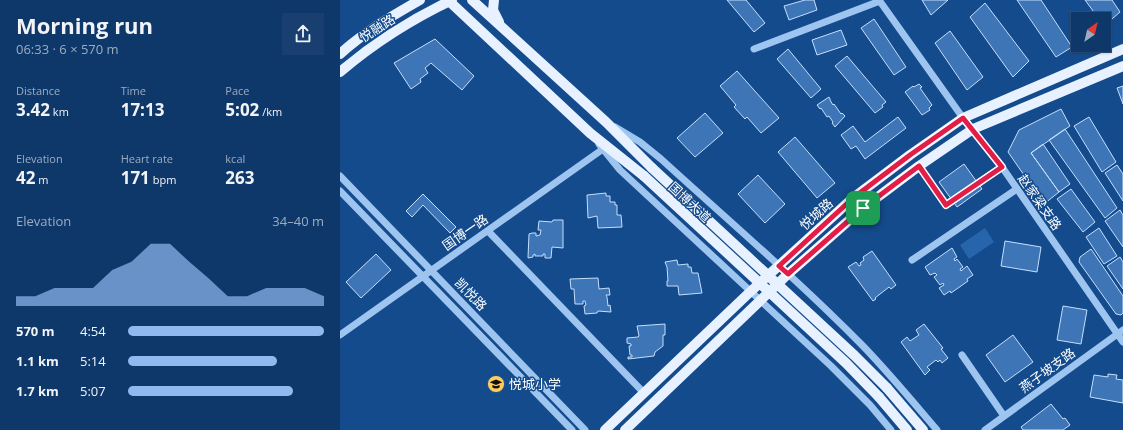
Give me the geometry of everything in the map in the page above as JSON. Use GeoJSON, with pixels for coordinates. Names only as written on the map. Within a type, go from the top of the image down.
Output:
{"type":"FeatureCollection","features":[{"type":"Feature","properties":{"kind":"main road","name":"国博大道"},"geometry":{"type":"LineString","coordinates":[[450,0],[590,133],[644,176],[846,363],[879,397],[907,430]]}},
{"type":"Feature","properties":{"kind":"main road","name":"悦融路"},"geometry":{"type":"LineString","coordinates":[[340,72],[360,55],[397,30],[450,0]]}},
{"type":"Feature","properties":{"kind":"main road","name":"国博大道"},"geometry":{"type":"LineString","coordinates":[[472,0],[606,122],[652,168],[855,356],[887,388],[924,430]]}},
{"type":"Feature","properties":{"kind":"main road"},"geometry":{"type":"LineString","coordinates":[[494,0],[494,10],[500,26]]}},
{"type":"Feature","properties":{"kind":"main road","name":"悦融路"},"geometry":{"type":"LineString","coordinates":[[340,54],[389,17],[415,2]]}},
{"type":"Feature","properties":{"kind":"main road","name":"悦城路"},"geometry":{"type":"LineString","coordinates":[[605,430],[750,292],[853,198],[910,155],[963,118],[1123,49]]}},
{"type":"Feature","properties":{"kind":"main road","name":"悦城路"},"geometry":{"type":"LineString","coordinates":[[625,430],[788,274],[863,208],[919,166],[973,129],[1123,66]]}},
{"type":"Feature","properties":{"kind":"street"},"geometry":{"type":"LineString","coordinates":[[754,49],[879,0]]}},
{"type":"Feature","properties":{"kind":"street","name":"赵家梁支路"},"geometry":{"type":"LineString","coordinates":[[879,0],[963,118],[1002,167],[1120,332],[1123,342]]}},
{"type":"Feature","properties":{"kind":"street"},"geometry":{"type":"LineString","coordinates":[[606,122],[640,142],[661,159],[788,274],[862,346],[895,381],[937,430]]}},
{"type":"Feature","properties":{"kind":"street"},"geometry":{"type":"LineString","coordinates":[[590,133],[620,170],[831,366],[870,405],[891,430]]}},
{"type":"Feature","properties":{"kind":"street","name":"国博一路"},"geometry":{"type":"LineString","coordinates":[[340,335],[603,149]]}},
{"type":"Feature","properties":{"kind":"street"},"geometry":{"type":"LineString","coordinates":[[919,166],[946,205],[1002,167]]}},
{"type":"Feature","properties":{"kind":"street","name":"凯悦路"},"geometry":{"type":"LineString","coordinates":[[340,176],[585,430]]}},
{"type":"Feature","properties":{"kind":"street"},"geometry":{"type":"LineString","coordinates":[[912,260],[1017,190]]}},
{"type":"Feature","properties":{"kind":"street","name":"凯悦路"},"geometry":{"type":"LineString","coordinates":[[340,192],[572,430]]}},
{"type":"Feature","properties":{"kind":"street"},"geometry":{"type":"LineString","coordinates":[[488,231],[644,393]]}},
{"type":"Feature","properties":{"kind":"street","name":"燕子坡支路"},"geometry":{"type":"LineString","coordinates":[[985,430],[1120,332]]}},
{"type":"Feature","properties":{"kind":"street"},"geometry":{"type":"LineString","coordinates":[[962,355],[1004,416]]}},
{"type":"Feature","properties":{"kind":"shaded area"},"geometry":{"type":"Polygon","coordinates":[[[985,228],[994,242],[969,259],[960,245],[985,228]]]}},
{"type":"Feature","properties":{"kind":"building"},"geometry":{"type":"Polygon","coordinates":[[[727,0],[746,0],[765,23],[754,32],[727,0]]]}},
{"type":"Feature","properties":{"kind":"building"},"geometry":{"type":"Polygon","coordinates":[[[805,0],[814,0],[817,10],[789,20],[784,6],[805,0]]]}},
{"type":"Feature","properties":{"kind":"building"},"geometry":{"type":"Polygon","coordinates":[[[922,0],[948,0],[931,15],[922,0]]]}},
{"type":"Feature","properties":{"kind":"building"},"geometry":{"type":"Polygon","coordinates":[[[1017,0],[1041,0],[1071,45],[1071,48],[1056,57],[1017,0]]]}},
{"type":"Feature","properties":{"kind":"building"},"geometry":{"type":"Polygon","coordinates":[[[1085,0],[1112,0],[1120,12],[1111,20],[1111,12],[1094,12],[1085,0]]]}},
{"type":"Feature","properties":{"kind":"building"},"geometry":{"type":"Polygon","coordinates":[[[985,3],[1029,61],[1013,77],[970,17],[985,3]]]}},
{"type":"Feature","properties":{"kind":"building"},"geometry":{"type":"Polygon","coordinates":[[[874,19],[906,67],[894,75],[861,28],[874,19]]]}},
{"type":"Feature","properties":{"kind":"building"},"geometry":{"type":"Polygon","coordinates":[[[841,30],[847,45],[817,55],[812,40],[841,30]]]}},
{"type":"Feature","properties":{"kind":"building"},"geometry":{"type":"Polygon","coordinates":[[[950,31],[983,77],[967,90],[935,43],[950,31]]]}},
{"type":"Feature","properties":{"kind":"building"},"geometry":{"type":"Polygon","coordinates":[[[435,39],[474,76],[462,90],[431,63],[425,68],[428,73],[420,79],[421,82],[411,89],[394,63],[435,39]]]}},
{"type":"Feature","properties":{"kind":"building"},"geometry":{"type":"Polygon","coordinates":[[[788,49],[821,89],[811,98],[777,59],[788,49]]]}},
{"type":"Feature","properties":{"kind":"building"},"geometry":{"type":"Polygon","coordinates":[[[847,56],[886,102],[882,105],[883,107],[875,113],[835,66],[847,56]]]}},
{"type":"Feature","properties":{"kind":"building"},"geometry":{"type":"Polygon","coordinates":[[[737,71],[779,118],[761,133],[747,117],[745,119],[734,107],[736,105],[720,86],[737,71]]]}},
{"type":"Feature","properties":{"kind":"building"},"geometry":{"type":"Polygon","coordinates":[[[919,84],[922,87],[920,88],[932,105],[929,108],[930,110],[922,115],[905,92],[913,86],[914,87],[919,84]]]}},
{"type":"Feature","properties":{"kind":"building"},"geometry":{"type":"Polygon","coordinates":[[[1123,86],[1123,104],[1117,88],[1123,86]]]}},
{"type":"Feature","properties":{"kind":"building"},"geometry":{"type":"Polygon","coordinates":[[[829,97],[833,105],[834,104],[841,114],[842,113],[845,116],[835,127],[829,116],[827,117],[817,105],[829,97]]]}},
{"type":"Feature","properties":{"kind":"building"},"geometry":{"type":"Polygon","coordinates":[[[1061,109],[1070,126],[1031,153],[1059,192],[1044,204],[1008,152],[1019,130],[1061,109]]]}},
{"type":"Feature","properties":{"kind":"building"},"geometry":{"type":"Polygon","coordinates":[[[705,113],[723,133],[695,157],[677,138],[705,113]]]}},
{"type":"Feature","properties":{"kind":"building"},"geometry":{"type":"Polygon","coordinates":[[[898,117],[906,128],[865,159],[856,146],[851,149],[841,135],[853,126],[865,142],[898,117]]]}},
{"type":"Feature","properties":{"kind":"building"},"geometry":{"type":"Polygon","coordinates":[[[1089,117],[1116,162],[1102,172],[1074,126],[1089,117]]]}},
{"type":"Feature","properties":{"kind":"building"},"geometry":{"type":"Polygon","coordinates":[[[1065,129],[1117,208],[1105,218],[1049,140],[1065,129]]]}},
{"type":"Feature","properties":{"kind":"building"},"geometry":{"type":"Polygon","coordinates":[[[795,137],[835,183],[817,198],[778,152],[795,137]]]}},
{"type":"Feature","properties":{"kind":"building"},"geometry":{"type":"Polygon","coordinates":[[[1043,144],[1070,184],[1059,192],[1031,153],[1043,144]]]}},
{"type":"Feature","properties":{"kind":"building"},"geometry":{"type":"Polygon","coordinates":[[[964,164],[982,189],[957,207],[939,182],[964,164]]]}},
{"type":"Feature","properties":{"kind":"building"},"geometry":{"type":"Polygon","coordinates":[[[1117,165],[1123,174],[1123,201],[1105,173],[1117,165]]]}},
{"type":"Feature","properties":{"kind":"building"},"geometry":{"type":"Polygon","coordinates":[[[758,175],[785,204],[765,223],[738,194],[758,175]]]}},
{"type":"Feature","properties":{"kind":"building"},"geometry":{"type":"Polygon","coordinates":[[[1071,189],[1095,222],[1083,232],[1057,199],[1071,189]]]}},
{"type":"Feature","properties":{"kind":"building"},"geometry":{"type":"Polygon","coordinates":[[[606,193],[606,196],[610,196],[610,202],[615,202],[615,205],[617,205],[617,215],[621,215],[622,227],[598,228],[597,216],[588,218],[587,195],[606,193]]]}},
{"type":"Feature","properties":{"kind":"building"},"geometry":{"type":"Polygon","coordinates":[[[423,194],[456,227],[450,233],[423,205],[412,217],[406,211],[423,194]]]}},
{"type":"Feature","properties":{"kind":"building"},"geometry":{"type":"Polygon","coordinates":[[[1120,210],[1123,215],[1123,247],[1105,221],[1120,210]]]}},
{"type":"Feature","properties":{"kind":"building"},"geometry":{"type":"Polygon","coordinates":[[[553,220],[563,220],[563,248],[552,247],[551,258],[545,258],[545,254],[543,254],[543,256],[535,256],[535,254],[533,257],[528,258],[529,234],[536,233],[536,236],[540,235],[541,230],[538,230],[539,221],[552,222],[553,220]]]}},
{"type":"Feature","properties":{"kind":"building"},"geometry":{"type":"Polygon","coordinates":[[[1099,228],[1117,256],[1104,264],[1086,237],[1099,228]]]}},
{"type":"Feature","properties":{"kind":"building"},"geometry":{"type":"Polygon","coordinates":[[[1005,241],[1041,247],[1037,272],[1001,266],[1005,241]]]}},
{"type":"Feature","properties":{"kind":"building"},"geometry":{"type":"Polygon","coordinates":[[[952,248],[957,257],[954,259],[955,261],[957,259],[963,267],[960,269],[961,271],[967,266],[973,275],[967,279],[968,281],[951,293],[950,291],[944,295],[939,288],[944,285],[943,283],[940,285],[934,277],[937,275],[935,273],[930,275],[925,267],[952,248]]]}},
{"type":"Feature","properties":{"kind":"building"},"geometry":{"type":"Polygon","coordinates":[[[1091,249],[1123,296],[1123,313],[1121,315],[1116,314],[1079,262],[1080,257],[1091,249]]]}},
{"type":"Feature","properties":{"kind":"building"},"geometry":{"type":"Polygon","coordinates":[[[872,251],[896,285],[891,289],[889,287],[873,301],[848,267],[856,262],[859,266],[861,265],[860,263],[864,260],[863,257],[872,251]]]}},
{"type":"Feature","properties":{"kind":"building"},"geometry":{"type":"Polygon","coordinates":[[[376,254],[391,270],[361,298],[346,282],[376,254]]]}},
{"type":"Feature","properties":{"kind":"building"},"geometry":{"type":"Polygon","coordinates":[[[1120,257],[1123,262],[1123,289],[1107,266],[1120,257]]]}},
{"type":"Feature","properties":{"kind":"building"},"geometry":{"type":"Polygon","coordinates":[[[677,260],[678,265],[688,264],[688,267],[691,267],[692,273],[698,273],[702,293],[679,295],[678,286],[667,286],[667,267],[665,262],[677,260]]]}},
{"type":"Feature","properties":{"kind":"building"},"geometry":{"type":"Polygon","coordinates":[[[598,278],[599,289],[609,288],[610,295],[606,295],[611,312],[598,311],[597,313],[585,314],[585,301],[583,301],[583,304],[575,304],[574,289],[571,289],[570,279],[598,278]]]}},
{"type":"Feature","properties":{"kind":"building"},"geometry":{"type":"Polygon","coordinates":[[[1063,306],[1087,310],[1081,344],[1057,340],[1063,306]]]}},
{"type":"Feature","properties":{"kind":"building"},"geometry":{"type":"Polygon","coordinates":[[[665,324],[663,346],[655,352],[654,356],[628,359],[628,357],[632,357],[632,355],[630,355],[629,346],[631,346],[631,344],[627,343],[627,338],[639,336],[637,326],[665,324]]]}},
{"type":"Feature","properties":{"kind":"building"},"geometry":{"type":"Polygon","coordinates":[[[924,324],[943,348],[941,349],[948,358],[942,363],[940,360],[938,362],[936,360],[927,367],[930,370],[925,375],[901,342],[907,337],[910,341],[919,335],[916,330],[924,324]]]}},
{"type":"Feature","properties":{"kind":"building"},"geometry":{"type":"Polygon","coordinates":[[[1013,335],[1033,362],[1005,382],[986,355],[1013,335]]]}},
{"type":"Feature","properties":{"kind":"building"},"geometry":{"type":"Polygon","coordinates":[[[1108,374],[1117,375],[1116,379],[1123,380],[1123,403],[1090,397],[1094,375],[1108,377],[1108,374]]]}},
{"type":"Feature","properties":{"kind":"building"},"geometry":{"type":"Polygon","coordinates":[[[1051,404],[1070,425],[1063,430],[1023,430],[1021,427],[1051,404]]]}},
{"type":"Feature","properties":{"kind":"place","name":"悦城小学"},"geometry":{"type":"Point","coordinates":[496,384]}},
{"type":"Feature","properties":{"kind":"route"},"geometry":{"type":"LineString","coordinates":[[963,118],[1002,167],[946,205],[919,166],[863,208],[788,274],[779,266],[853,198],[910,155],[963,118]]}}]}
